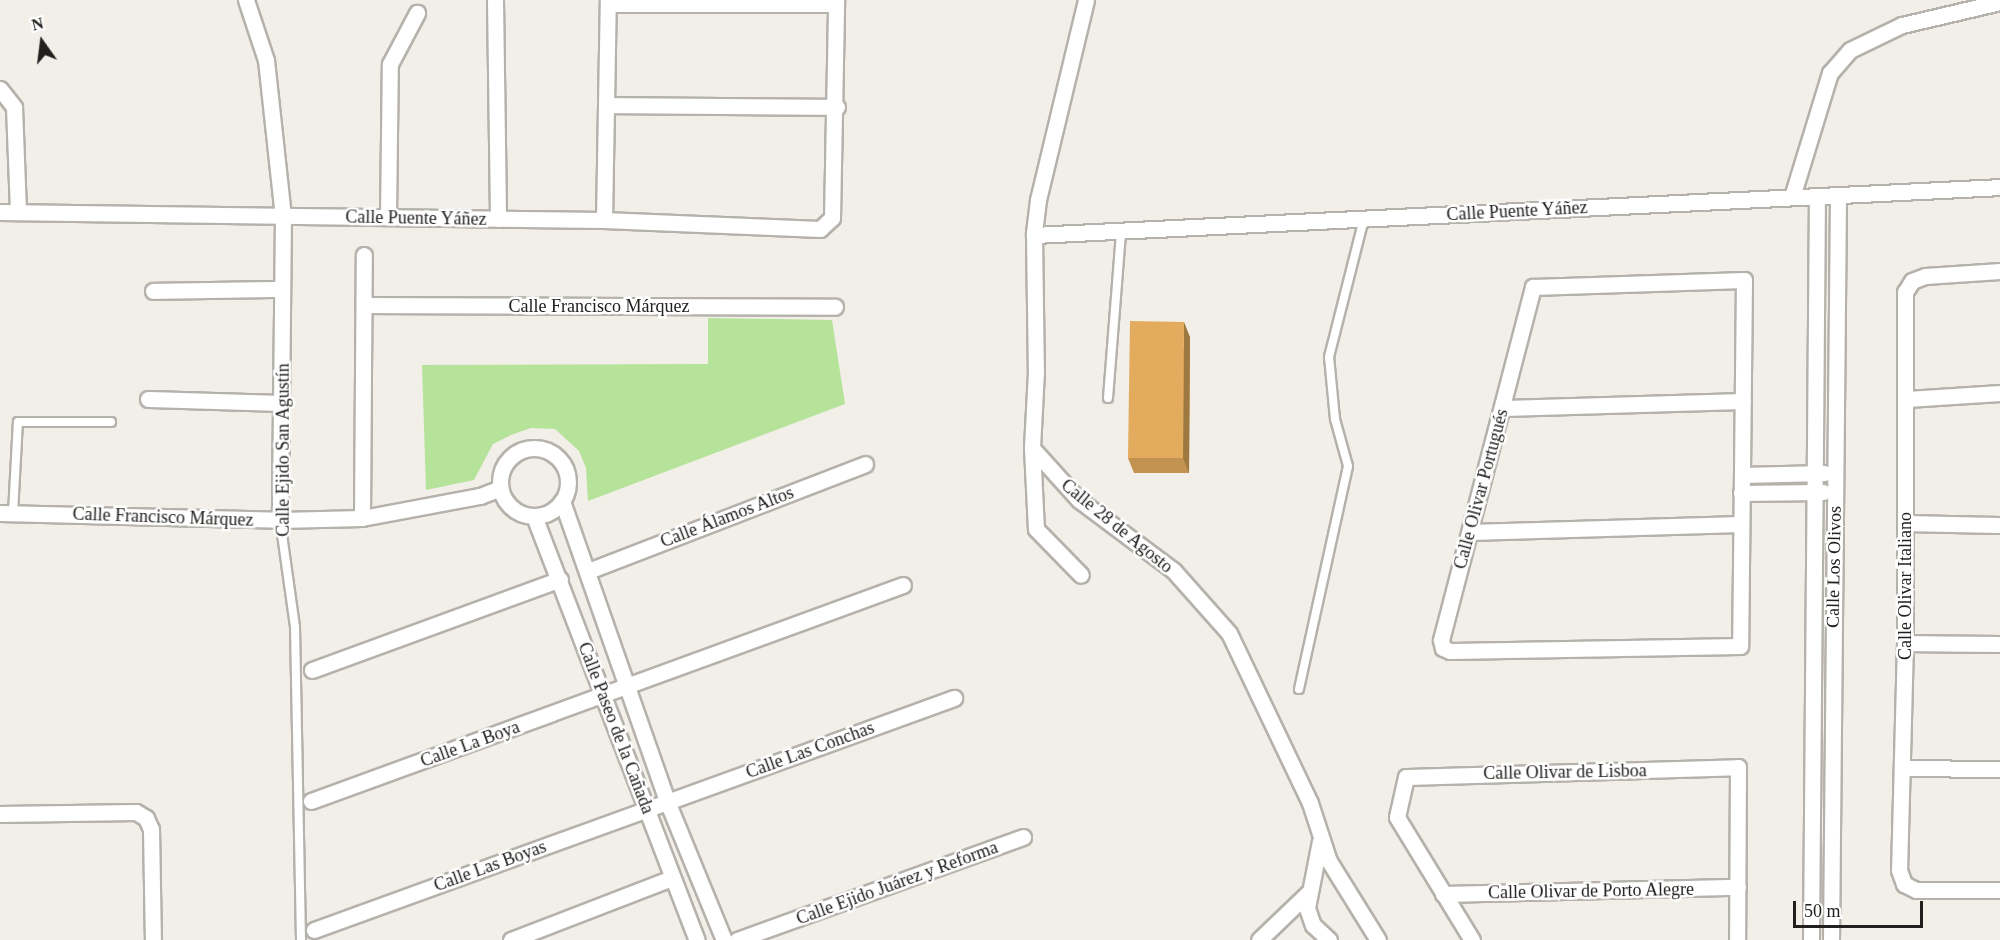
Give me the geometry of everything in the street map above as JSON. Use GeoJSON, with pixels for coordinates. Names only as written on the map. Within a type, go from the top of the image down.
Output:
{"type":"FeatureCollection","features":[{"type":"Feature","properties":{"kind":"street","name":"Calle Ejido San Agustín"},"geometry":{"type":"LineString","coordinates":[[246,0],[266,60],[283,216],[280,520]]}},
{"type":"Feature","properties":{"kind":"street"},"geometry":{"type":"LineString","coordinates":[[495,0],[498,219]]}},
{"type":"Feature","properties":{"kind":"street"},"geometry":{"type":"LineString","coordinates":[[1081,575],[1036,529],[1032,448],[1036,371],[1034,235],[1038,200],[1086,0]]}},
{"type":"Feature","properties":{"kind":"street"},"geometry":{"type":"LineString","coordinates":[[604,220],[606,105],[608,2],[836,2],[837,107],[606,105]]}},
{"type":"Feature","properties":{"kind":"street"},"geometry":{"type":"LineString","coordinates":[[1792,197],[1830,73],[1850,50],[1902,25],[2000,2]]}},
{"type":"Feature","properties":{"kind":"street"},"geometry":{"type":"LineString","coordinates":[[388,217],[390,64],[417,13]]}},
{"type":"Feature","properties":{"kind":"street"},"geometry":{"type":"LineString","coordinates":[[0,89],[14,107],[18,212]]}},
{"type":"Feature","properties":{"kind":"street","name":"Calle Puente Yáñez"},"geometry":{"type":"LineString","coordinates":[[0,212],[604,220],[813,230],[829,223],[837,107]]}},
{"type":"Feature","properties":{"kind":"street","name":"Calle Puente Yáñez"},"geometry":{"type":"LineString","coordinates":[[1034,235],[2000,188]]}},
{"type":"Feature","properties":{"kind":"street","name":"Calle Los Olivos"},"geometry":{"type":"LineString","coordinates":[[1831,940],[1838,195]]}},
{"type":"Feature","properties":{"kind":"street","name":"Calle Los Olivos"},"geometry":{"type":"LineString","coordinates":[[1811,940],[1817,196]]}},
{"type":"Feature","properties":{"kind":"street"},"geometry":{"type":"LineString","coordinates":[[362,518],[364,255]]}},
{"type":"Feature","properties":{"kind":"street","name":"Calle Olivar Italiano"},"geometry":{"type":"LineString","coordinates":[[2000,272],[1925,276],[1907,285],[1905,643],[1899,870],[1904,884],[1916,890],[2000,890]]}},
{"type":"Feature","properties":{"kind":"street","name":"Calle Olivar Portugués"},"geometry":{"type":"LineString","coordinates":[[1744,280],[1740,646],[1450,651],[1443,648],[1441,640],[1504,408],[1533,287],[1744,280]]}},
{"type":"Feature","properties":{"kind":"street"},"geometry":{"type":"LineString","coordinates":[[153,291],[282,289]]}},
{"type":"Feature","properties":{"kind":"street","name":"Calle Francisco Márquez"},"geometry":{"type":"LineString","coordinates":[[364,305],[835,307]]}},
{"type":"Feature","properties":{"kind":"street"},"geometry":{"type":"LineString","coordinates":[[1907,399],[2000,393]]}},
{"type":"Feature","properties":{"kind":"street"},"geometry":{"type":"LineString","coordinates":[[148,399],[282,403]]}},
{"type":"Feature","properties":{"kind":"street"},"geometry":{"type":"LineString","coordinates":[[1504,408],[1743,401]]}},
{"type":"Feature","properties":{"kind":"street","name":"Calle 28 de Agosto"},"geometry":{"type":"LineString","coordinates":[[1032,448],[1071,492],[1173,570],[1222,623],[1236,644],[1310,803],[1320,841],[1358,912],[1378,940]]}},
{"type":"Feature","properties":{"kind":"street"},"geometry":{"type":"LineString","coordinates":[[543,449],[553,453],[566,470],[567,492],[562,501],[554,509],[534,516],[512,508],[501,488],[504,466],[511,457],[521,451],[543,449]]}},
{"type":"Feature","properties":{"kind":"street","name":"Calle Álamos Altos"},"geometry":{"type":"LineString","coordinates":[[588,571],[865,464]]}},
{"type":"Feature","properties":{"kind":"street"},"geometry":{"type":"LineString","coordinates":[[1742,475],[1836,473]]}},
{"type":"Feature","properties":{"kind":"street","name":"Calle Francisco Márquez"},"geometry":{"type":"LineString","coordinates":[[6,513],[280,520],[362,518],[480,496],[501,488]]}},
{"type":"Feature","properties":{"kind":"street"},"geometry":{"type":"LineString","coordinates":[[1742,493],[1835,492]]}},
{"type":"Feature","properties":{"kind":"street","name":"Calle Paseo de la Cañada"},"geometry":{"type":"LineString","coordinates":[[562,501],[667,801],[724,940]]}},
{"type":"Feature","properties":{"kind":"street","name":"Calle Paseo de la Cañada"},"geometry":{"type":"LineString","coordinates":[[534,516],[697,940]]}},
{"type":"Feature","properties":{"kind":"street"},"geometry":{"type":"LineString","coordinates":[[1905,523],[2000,525]]}},
{"type":"Feature","properties":{"kind":"street"},"geometry":{"type":"LineString","coordinates":[[1470,532],[1741,524]]}},
{"type":"Feature","properties":{"kind":"street"},"geometry":{"type":"LineString","coordinates":[[312,670],[560,579]]}},
{"type":"Feature","properties":{"kind":"street","name":"Calle La Boya"},"geometry":{"type":"LineString","coordinates":[[310,801],[903,585]]}},
{"type":"Feature","properties":{"kind":"street"},"geometry":{"type":"LineString","coordinates":[[1905,643],[2000,644]]}},
{"type":"Feature","properties":{"kind":"street","name":"Calle Las Conchas"},"geometry":{"type":"LineString","coordinates":[[667,801],[954,698]]}},
{"type":"Feature","properties":{"kind":"street","name":"Calle Olivar de Lisboa"},"geometry":{"type":"LineString","coordinates":[[1472,940],[1397,817],[1406,777],[1738,767],[1737,940]]}},
{"type":"Feature","properties":{"kind":"street"},"geometry":{"type":"LineString","coordinates":[[1902,768],[2000,769]]}},
{"type":"Feature","properties":{"kind":"street","name":"Calle Las Boyas"},"geometry":{"type":"LineString","coordinates":[[314,930],[667,801]]}},
{"type":"Feature","properties":{"kind":"street"},"geometry":{"type":"LineString","coordinates":[[0,814],[136,812],[146,818],[151,829],[153,940]]}},
{"type":"Feature","properties":{"kind":"street","name":"Calle Ejido Juárez y Reforma"},"geometry":{"type":"LineString","coordinates":[[737,940],[1023,837]]}},
{"type":"Feature","properties":{"kind":"street"},"geometry":{"type":"LineString","coordinates":[[1320,841],[1308,894],[1309,916],[1324,939]]}},
{"type":"Feature","properties":{"kind":"street"},"geometry":{"type":"LineString","coordinates":[[511,940],[672,878]]}},
{"type":"Feature","properties":{"kind":"street","name":"Calle Olivar de Porto Alegre"},"geometry":{"type":"LineString","coordinates":[[1443,894],[1738,887]]}},
{"type":"Feature","properties":{"kind":"street"},"geometry":{"type":"LineString","coordinates":[[1259,940],[1308,894]]}},
{"type":"Feature","properties":{"kind":"lane"},"geometry":{"type":"LineString","coordinates":[[1299,689],[1348,466],[1335,419],[1329,357],[1364,219]]}},
{"type":"Feature","properties":{"kind":"lane"},"geometry":{"type":"LineString","coordinates":[[1108,398],[1120,231]]}},
{"type":"Feature","properties":{"kind":"lane"},"geometry":{"type":"LineString","coordinates":[[6,513],[18,422],[111,422]]}},
{"type":"Feature","properties":{"kind":"lane","name":"Calle Ejido San Agustín"},"geometry":{"type":"LineString","coordinates":[[280,520],[295,627],[301,940]]}},
{"type":"Feature","properties":{"kind":"green space"},"geometry":{"type":"Polygon","coordinates":[[[708,318],[832,320],[845,404],[588,501],[586,468],[579,451],[555,429],[531,428],[511,435],[493,444],[474,480],[426,490],[422,365],[708,364],[708,318]]]}},
{"type":"Feature","properties":{"kind":"building"},"geometry":{"type":"Polygon","coordinates":[[[1130,321],[1184,322],[1183,458],[1128,458],[1130,321]]]}}]}
